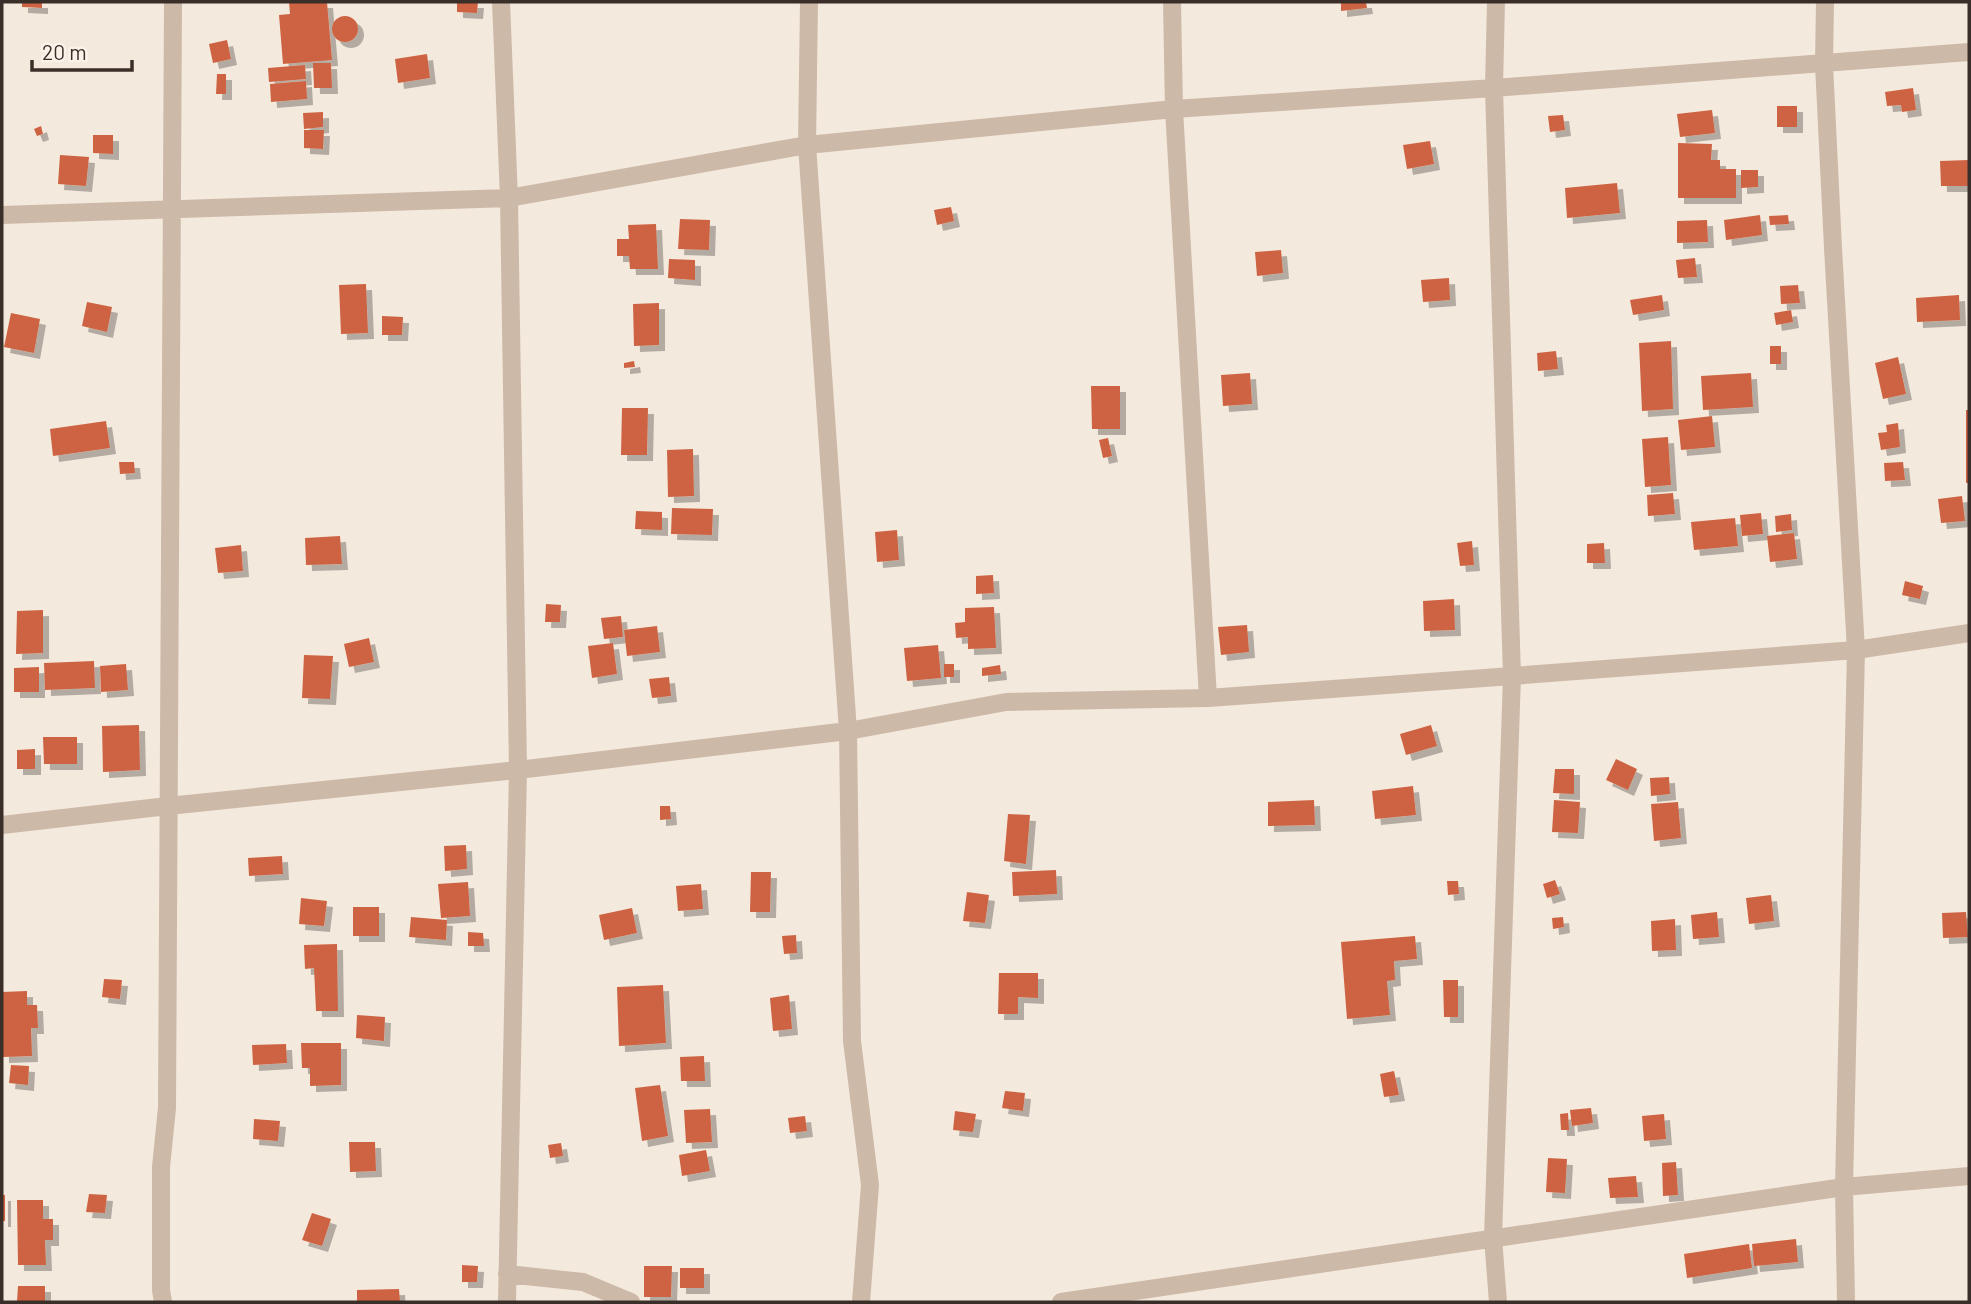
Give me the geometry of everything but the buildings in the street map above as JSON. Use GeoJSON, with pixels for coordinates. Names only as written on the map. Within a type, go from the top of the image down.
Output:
{"type":"FeatureCollection","features":[{"type":"Feature","properties":{"kind":"street"},"geometry":{"type":"LineString","coordinates":[[163,1302],[161,1167],[167,1108],[173,2]]}},
{"type":"Feature","properties":{"kind":"street"},"geometry":{"type":"LineString","coordinates":[[501,2],[509,198],[518,770],[507,1302]]}},
{"type":"Feature","properties":{"kind":"street"},"geometry":{"type":"LineString","coordinates":[[809,2],[807,145],[848,731],[852,1041],[870,1185],[861,1302]]}},
{"type":"Feature","properties":{"kind":"street"},"geometry":{"type":"LineString","coordinates":[[1172,2],[1174,109],[1208,698]]}},
{"type":"Feature","properties":{"kind":"street"},"geometry":{"type":"LineString","coordinates":[[1496,2],[1494,88],[1512,676],[1493,1238],[1498,1302]]}},
{"type":"Feature","properties":{"kind":"street"},"geometry":{"type":"LineString","coordinates":[[1825,2],[1824,64],[1856,650],[1844,1187],[1846,1302]]}},
{"type":"Feature","properties":{"kind":"street"},"geometry":{"type":"LineString","coordinates":[[2,215],[509,198],[807,145],[1174,109],[1969,52]]}},
{"type":"Feature","properties":{"kind":"street"},"geometry":{"type":"LineString","coordinates":[[2,825],[518,770],[848,731],[1006,702],[1208,698],[1856,650],[1969,633]]}},
{"type":"Feature","properties":{"kind":"street"},"geometry":{"type":"LineString","coordinates":[[1061,1302],[1844,1187],[1969,1176]]}},
{"type":"Feature","properties":{"kind":"street"},"geometry":{"type":"LineString","coordinates":[[507,1274],[583,1282],[631,1302]]}}]}
